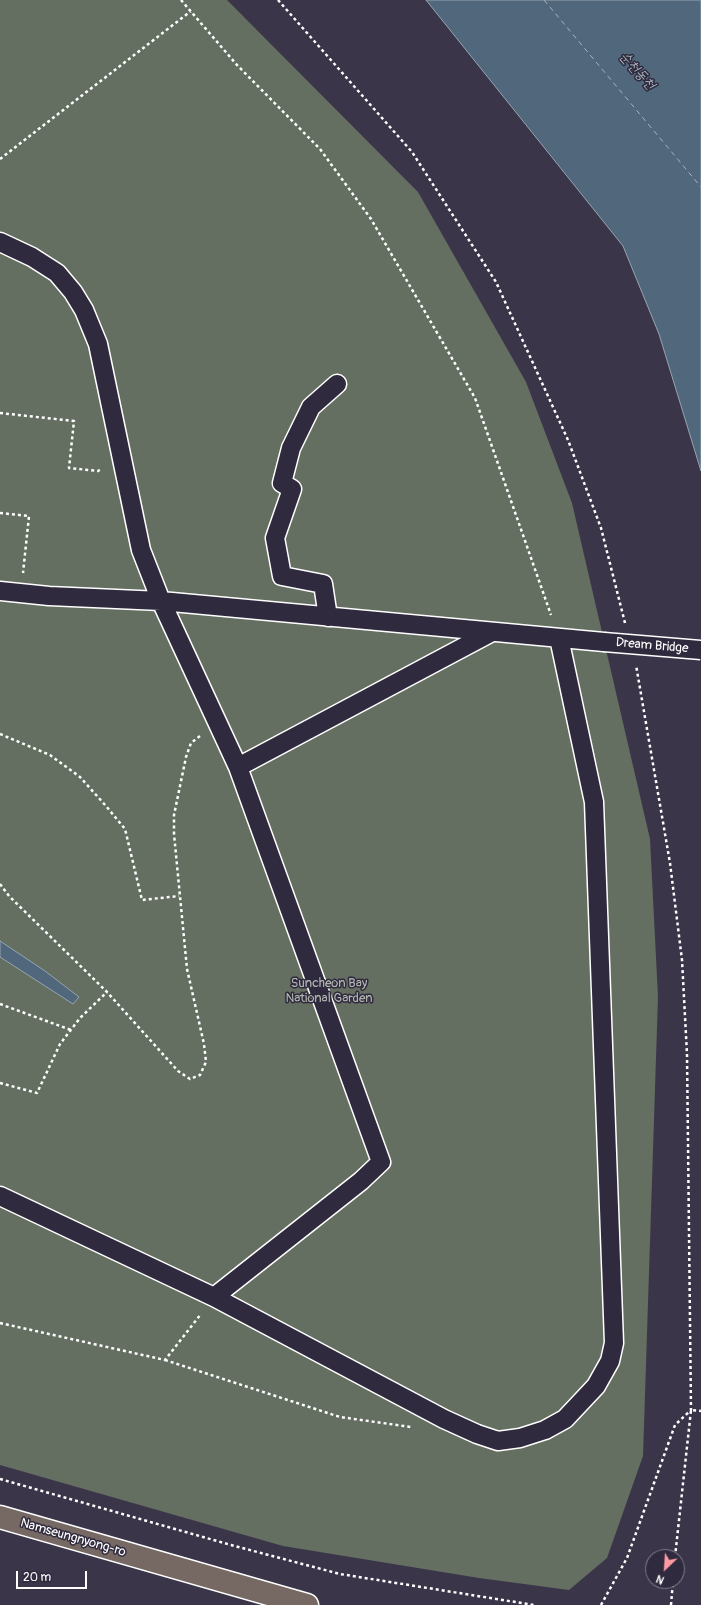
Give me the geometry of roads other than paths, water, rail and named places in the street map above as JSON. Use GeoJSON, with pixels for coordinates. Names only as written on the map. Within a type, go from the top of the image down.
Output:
{"type":"FeatureCollection","features":[{"type":"Feature","properties":{"kind":"main road","name":"Namseungnyong-ro"},"geometry":{"type":"LineString","coordinates":[[0,1517],[307,1605]]}},
{"type":"Feature","properties":{"kind":"street"},"geometry":{"type":"LineString","coordinates":[[0,242],[32,256],[57,273],[73,292],[84,310],[98,344],[141,550],[161,601],[238,767],[381,1162],[361,1181],[214,1297]]}},
{"type":"Feature","properties":{"kind":"street"},"geometry":{"type":"LineString","coordinates":[[328,617],[323,584],[282,576],[275,538],[292,489],[282,483],[291,448],[311,407],[337,384]]}},
{"type":"Feature","properties":{"kind":"street","name":"Dream Bridge"},"geometry":{"type":"LineString","coordinates":[[0,592],[49,596],[161,601],[701,650]]}},
{"type":"Feature","properties":{"kind":"street"},"geometry":{"type":"LineString","coordinates":[[238,767],[492,632]]}},
{"type":"Feature","properties":{"kind":"street"},"geometry":{"type":"LineString","coordinates":[[0,1196],[214,1297],[444,1419],[478,1434],[498,1441],[520,1438],[545,1430],[565,1419],[596,1386],[610,1361],[614,1343],[594,802],[559,638]]}},
{"type":"Feature","properties":{"kind":"water","name":"순천동천"},"geometry":{"type":"Polygon","coordinates":[[[426,0],[701,0],[701,471],[659,334],[623,246],[426,0]]]}},
{"type":"Feature","properties":{"kind":"water"},"geometry":{"type":"Polygon","coordinates":[[[0,941],[45,971],[79,997],[73,1004],[0,957],[0,941]]]}},
{"type":"Feature","properties":{"kind":"park label","name":"Suncheon Bay National Garden"},"geometry":{"type":"Point","coordinates":[329,992]}}]}
